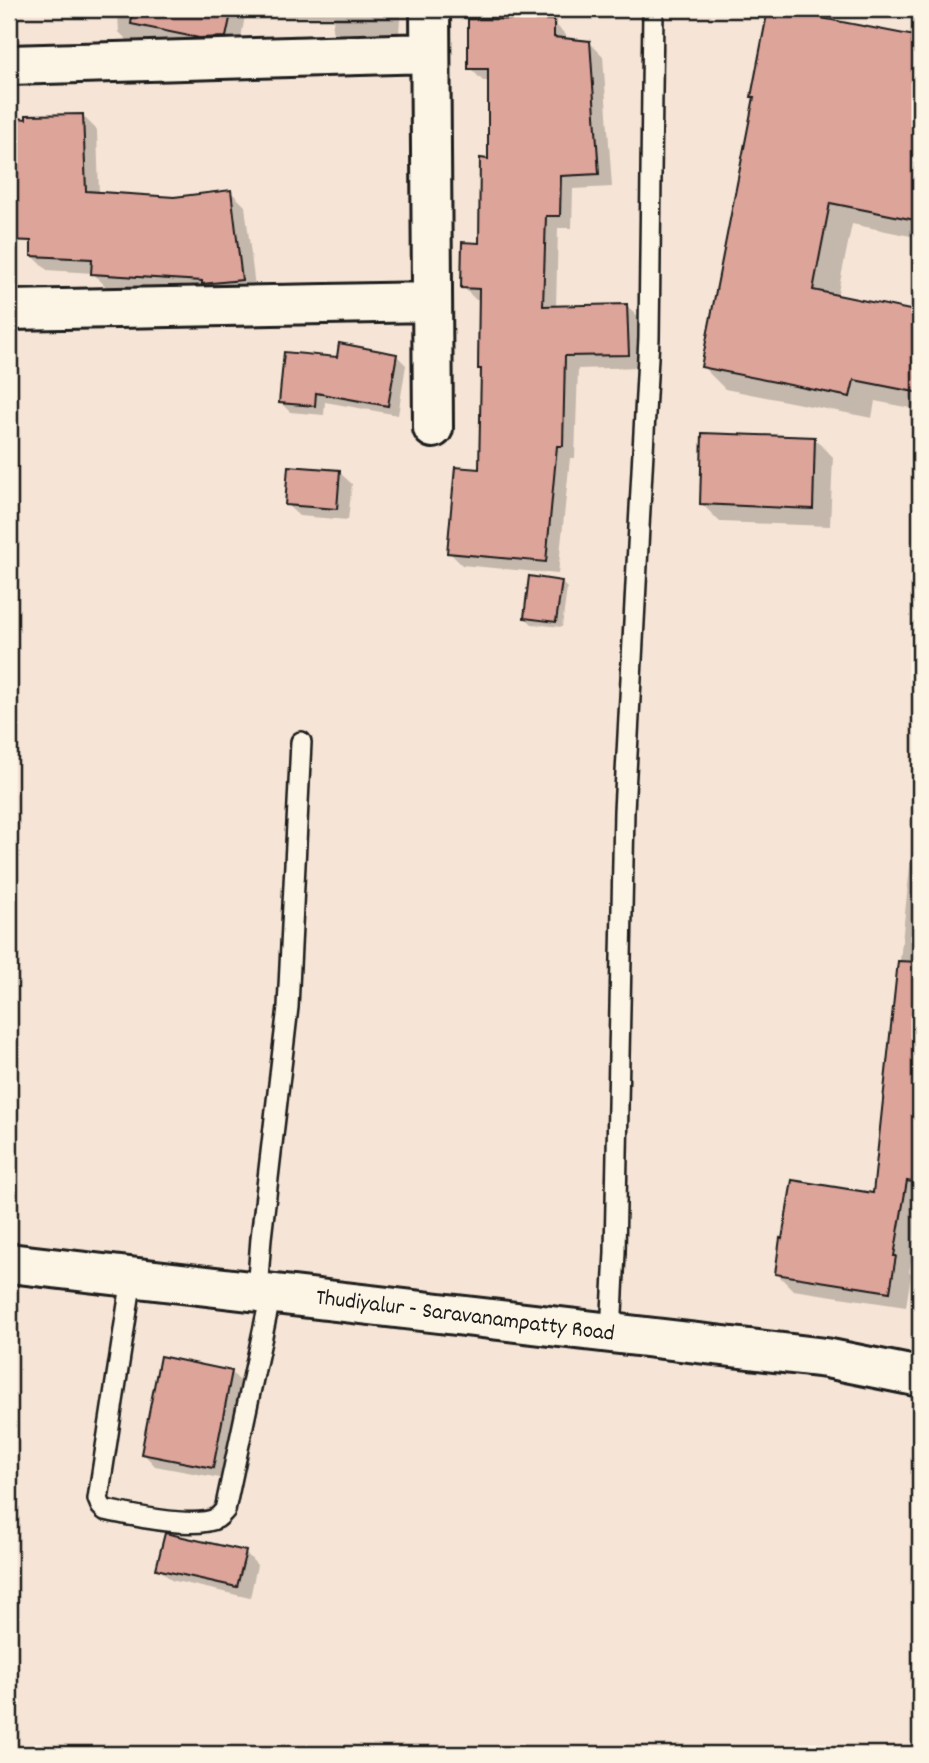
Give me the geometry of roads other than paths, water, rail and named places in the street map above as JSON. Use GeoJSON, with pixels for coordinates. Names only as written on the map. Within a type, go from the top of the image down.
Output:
{"type":"FeatureCollection","features":[{"type":"Feature","properties":{"kind":"street"},"geometry":{"type":"LineString","coordinates":[[430,9],[433,428]]}},
{"type":"Feature","properties":{"kind":"street"},"geometry":{"type":"LineString","coordinates":[[9,65],[430,53]]}},
{"type":"Feature","properties":{"kind":"street"},"geometry":{"type":"LineString","coordinates":[[9,310],[431,302]]}},
{"type":"Feature","properties":{"kind":"street","name":"Thudiyalur - Saravanampatty Road"},"geometry":{"type":"LineString","coordinates":[[9,1264],[826,1358],[920,1377]]}},
{"type":"Feature","properties":{"kind":"lane"},"geometry":{"type":"LineString","coordinates":[[611,1334],[624,811],[649,338],[653,9]]}},
{"type":"Feature","properties":{"kind":"lane"},"geometry":{"type":"LineString","coordinates":[[132,1278],[98,1499],[105,1510],[154,1519],[201,1522],[216,1518],[225,1510],[264,1293],[261,1238],[288,1007],[301,742]]}}]}
